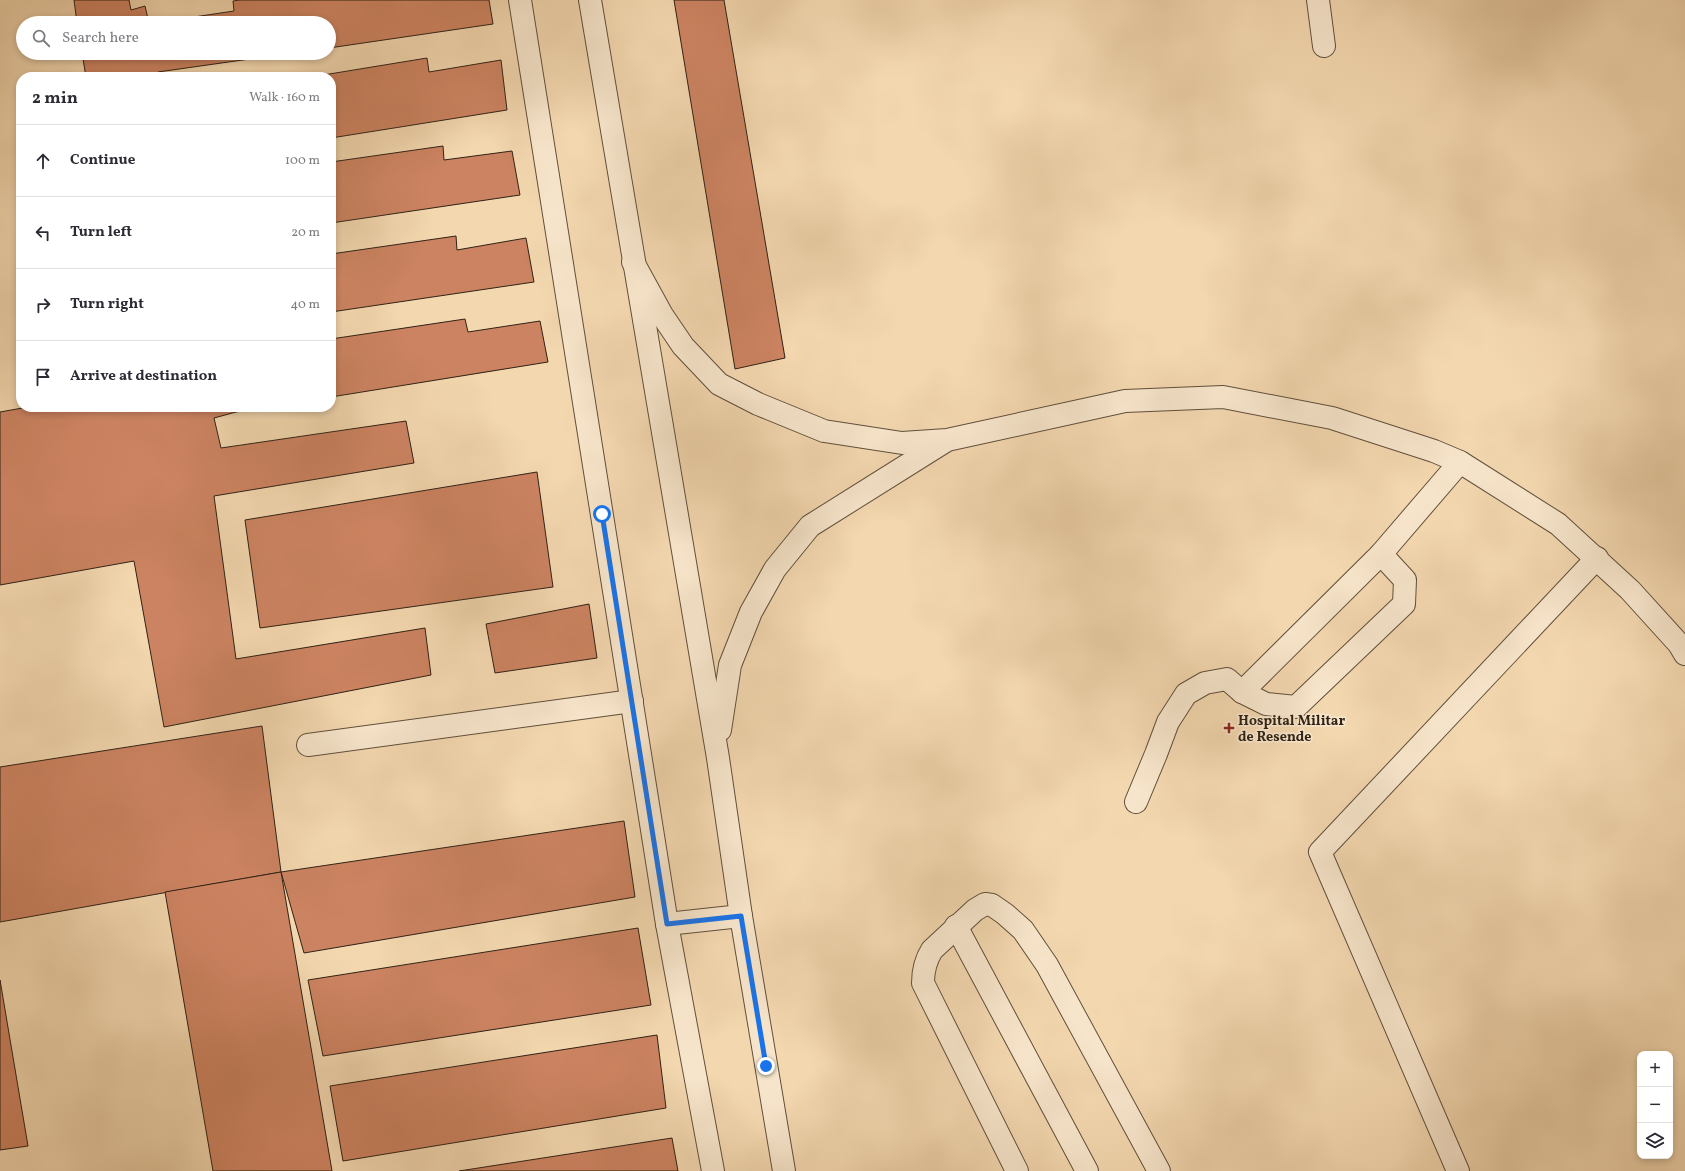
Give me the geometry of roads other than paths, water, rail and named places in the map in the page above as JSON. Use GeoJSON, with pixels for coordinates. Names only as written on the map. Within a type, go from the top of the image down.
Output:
{"type":"FeatureCollection","features":[{"type":"Feature","properties":{"kind":"street"},"geometry":{"type":"LineString","coordinates":[[520,0],[667,924],[713,1171]]}},
{"type":"Feature","properties":{"kind":"street"},"geometry":{"type":"LineString","coordinates":[[590,0],[718,758],[741,916],[784,1171]]}},
{"type":"Feature","properties":{"kind":"street"},"geometry":{"type":"LineString","coordinates":[[1318,0],[1324,46]]}},
{"type":"Feature","properties":{"kind":"street"},"geometry":{"type":"LineString","coordinates":[[634,262],[662,315],[684,346],[719,384],[758,404],[824,431],[902,443],[947,440],[1125,401],[1223,397],[1332,418],[1434,451],[1460,462],[1558,524],[1597,558],[1630,590],[1679,644],[1685,654]]}},
{"type":"Feature","properties":{"kind":"street"},"geometry":{"type":"LineString","coordinates":[[718,758],[722,713],[730,665],[751,612],[775,569],[810,526],[947,440]]}},
{"type":"Feature","properties":{"kind":"street"},"geometry":{"type":"LineString","coordinates":[[1242,692],[1381,554],[1460,462]]}},
{"type":"Feature","properties":{"kind":"street"},"geometry":{"type":"LineString","coordinates":[[1136,802],[1168,722],[1186,694],[1205,683],[1227,680],[1242,692],[1266,704],[1296,707],[1404,604],[1405,580],[1381,554]]}},
{"type":"Feature","properties":{"kind":"street"},"geometry":{"type":"LineString","coordinates":[[1458,1171],[1320,852],[1597,558]]}},
{"type":"Feature","properties":{"kind":"street"},"geometry":{"type":"LineString","coordinates":[[308,745],[632,701]]}},
{"type":"Feature","properties":{"kind":"street"},"geometry":{"type":"LineString","coordinates":[[1018,1171],[923,983],[923,972],[927,959],[932,950],[956,926],[975,910],[985,904],[992,905],[1023,930],[1047,965],[1159,1171]]}},
{"type":"Feature","properties":{"kind":"street"},"geometry":{"type":"LineString","coordinates":[[667,924],[741,916]]}},
{"type":"Feature","properties":{"kind":"street"},"geometry":{"type":"LineString","coordinates":[[956,926],[1087,1171]]}},
{"type":"Feature","properties":{"kind":"place","name":"Hospital Militar de Resende"},"geometry":{"type":"Point","coordinates":[1229,728]}}]}
